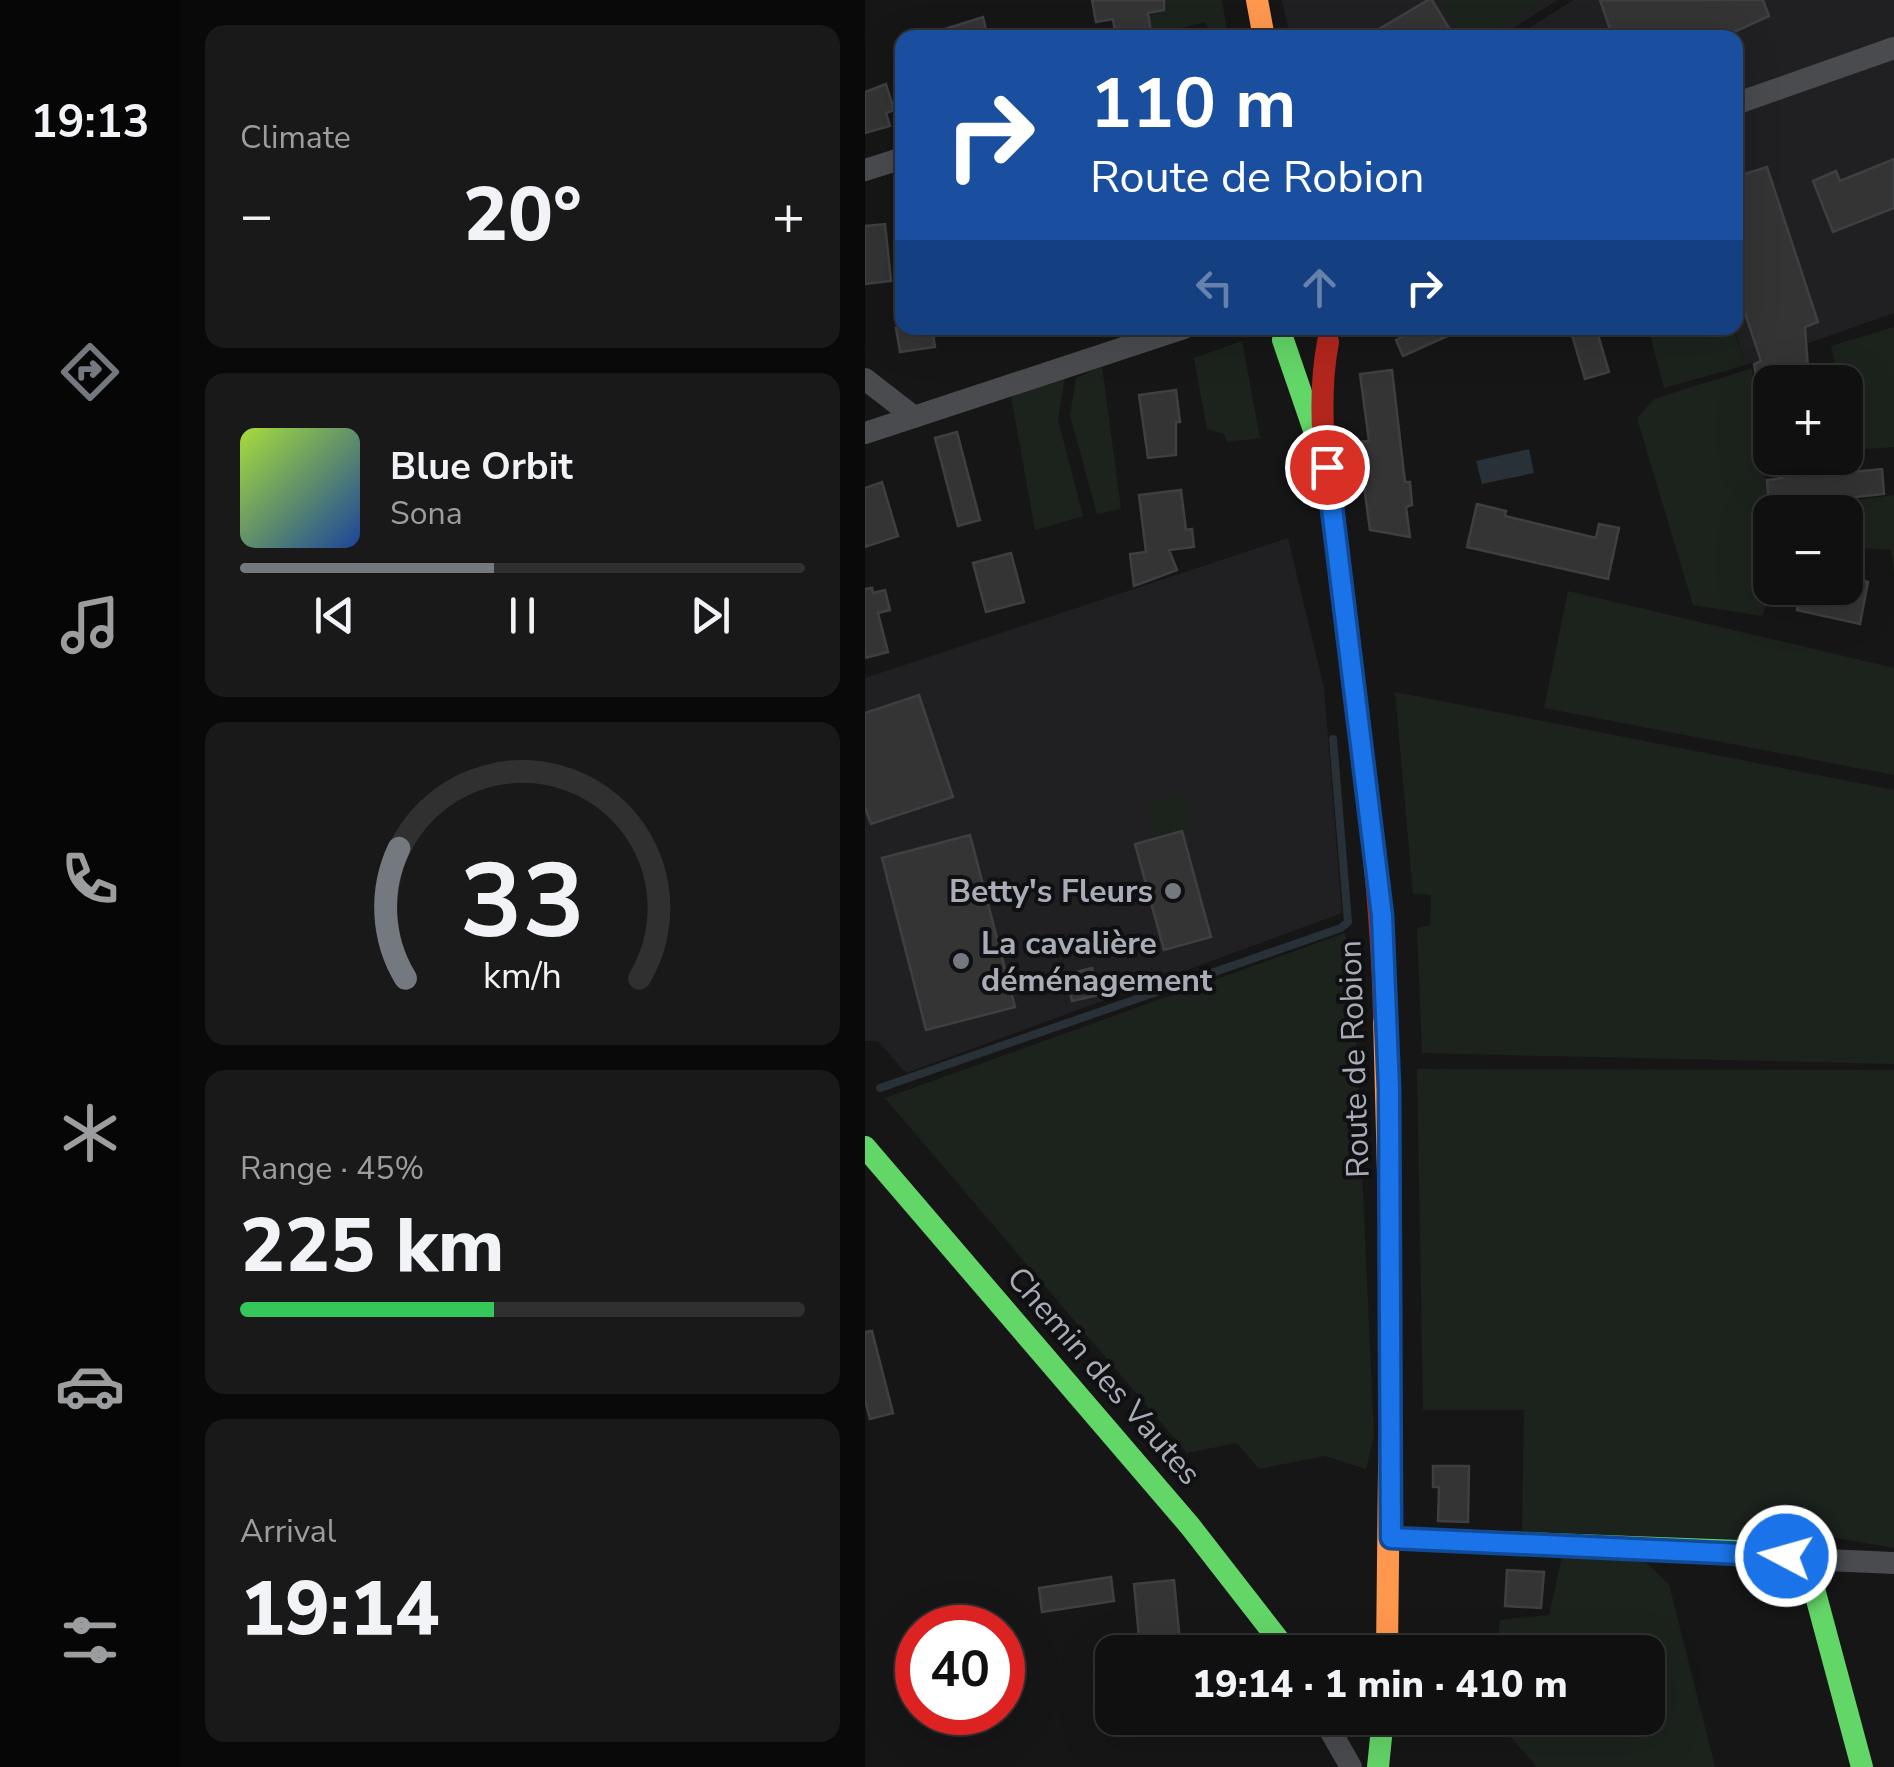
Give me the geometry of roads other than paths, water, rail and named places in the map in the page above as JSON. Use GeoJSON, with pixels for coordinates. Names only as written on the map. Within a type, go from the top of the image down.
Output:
{"type":"FeatureCollection","features":[{"type":"Feature","properties":{"kind":"main road"},"geometry":{"type":"LineString","coordinates":[[1257,0],[1262,30]]}},
{"type":"Feature","properties":{"kind":"main road","name":"Route de Robion"},"geometry":{"type":"LineString","coordinates":[[1275,335],[1327,467]]}},
{"type":"Feature","properties":{"kind":"main road"},"geometry":{"type":"LineString","coordinates":[[1278,335],[1313,346],[1335,335]]}},
{"type":"Feature","properties":{"kind":"main road","name":"Route de Robion"},"geometry":{"type":"LineString","coordinates":[[1337,335],[1323,363],[1327,467],[1382,916],[1389,1089],[1391,1538],[1388,1635]]}},
{"type":"Feature","properties":{"kind":"main road","name":"Chemin des Vautes"},"geometry":{"type":"LineString","coordinates":[[865,1147],[1189,1526],[1275,1635]]}},
{"type":"Feature","properties":{"kind":"main road"},"geometry":{"type":"LineString","coordinates":[[1391,1538],[1766,1552],[1806,1560],[1862,1767]]}},
{"type":"Feature","properties":{"kind":"main road"},"geometry":{"type":"LineString","coordinates":[[1378,1767],[1381,1735]]}},
{"type":"Feature","properties":{"kind":"street"},"geometry":{"type":"LineString","coordinates":[[1743,101],[1894,48]]}},
{"type":"Feature","properties":{"kind":"street"},"geometry":{"type":"LineString","coordinates":[[865,170],[895,161]]}},
{"type":"Feature","properties":{"kind":"street"},"geometry":{"type":"LineString","coordinates":[[865,433],[1166,335]]}},
{"type":"Feature","properties":{"kind":"street"},"geometry":{"type":"LineString","coordinates":[[865,379],[914,417]]}},
{"type":"Feature","properties":{"kind":"street"},"geometry":{"type":"LineString","coordinates":[[1806,1560],[1894,1562]]}},
{"type":"Feature","properties":{"kind":"street"},"geometry":{"type":"LineString","coordinates":[[1333,1735],[1351,1767]]}},
{"type":"Feature","properties":{"kind":"waterway"},"geometry":{"type":"LineString","coordinates":[[880,1088],[1341,928],[1348,922],[1333,739]]}},
{"type":"Feature","properties":{"kind":"place","name":"Betty's Fleurs"},"geometry":{"type":"Point","coordinates":[1173,891]}},
{"type":"Feature","properties":{"kind":"place","name":"La cavalière déménagement"},"geometry":{"type":"Point","coordinates":[961,961]}}]}
